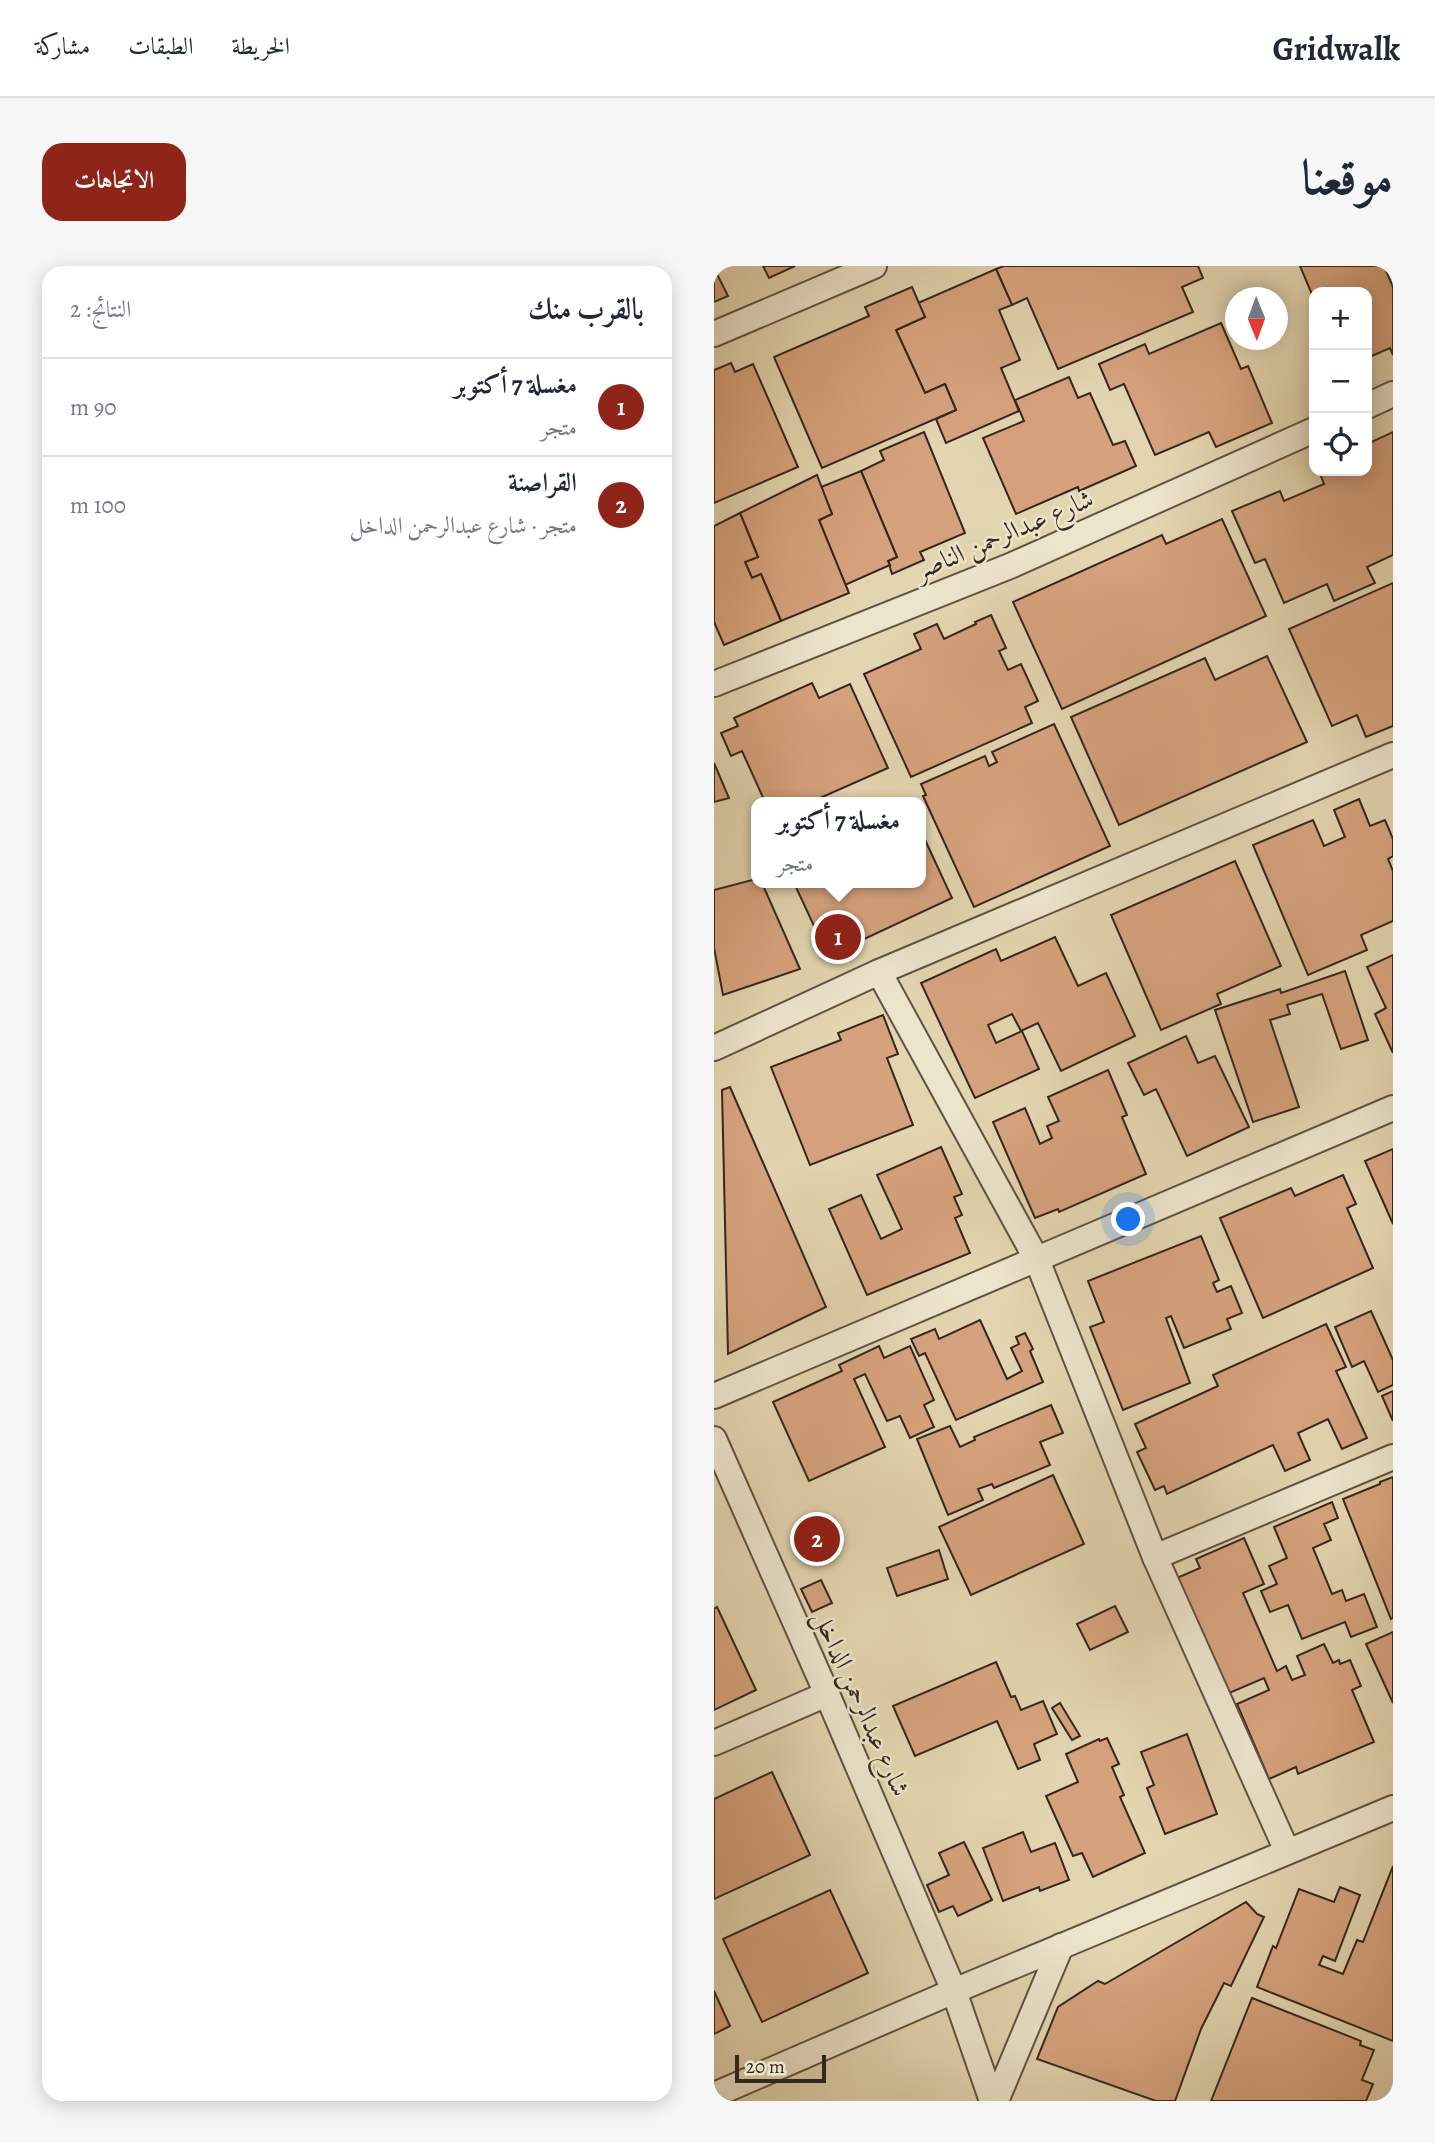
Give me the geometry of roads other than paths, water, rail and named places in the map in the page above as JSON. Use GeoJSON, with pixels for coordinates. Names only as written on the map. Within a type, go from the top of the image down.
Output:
{"type":"FeatureCollection","features":[{"type":"Feature","properties":{"kind":"street"},"geometry":{"type":"LineString","coordinates":[[714,334],[874,266]]}},
{"type":"Feature","properties":{"kind":"street"},"geometry":{"type":"LineString","coordinates":[[1372,404],[1393,394]]}},
{"type":"Feature","properties":{"kind":"street","name":"شارع عبدالرحمن الناصر"},"geometry":{"type":"LineString","coordinates":[[714,684],[1010,566],[1309,431]]}},
{"type":"Feature","properties":{"kind":"street"},"geometry":{"type":"LineString","coordinates":[[714,1048],[878,972],[1393,755]]}},
{"type":"Feature","properties":{"kind":"street"},"geometry":{"type":"LineString","coordinates":[[878,972],[1037,1260],[1155,1556],[1287,1851]]}},
{"type":"Feature","properties":{"kind":"street"},"geometry":{"type":"LineString","coordinates":[[714,1396],[1393,1108]]}},
{"type":"Feature","properties":{"kind":"street","name":"شارع عبدالرحمن الداخل"},"geometry":{"type":"LineString","coordinates":[[714,1439],[954,1991],[994,2101]]}},
{"type":"Feature","properties":{"kind":"street"},"geometry":{"type":"LineString","coordinates":[[1155,1556],[1393,1457]]}},
{"type":"Feature","properties":{"kind":"street"},"geometry":{"type":"LineString","coordinates":[[714,1742],[827,1694]]}},
{"type":"Feature","properties":{"kind":"street"},"geometry":{"type":"LineString","coordinates":[[714,2095],[954,1991],[1393,1808]]}},
{"type":"Feature","properties":{"kind":"street"},"geometry":{"type":"LineString","coordinates":[[994,2101],[1061,1946]]}},
{"type":"Feature","properties":{"kind":"place","name":"مغسلة 7 أكتوبر"},"geometry":{"type":"Point","coordinates":[838,937]}},
{"type":"Feature","properties":{"kind":"place","name":"القراصنة"},"geometry":{"type":"Point","coordinates":[817,1539]}}]}
